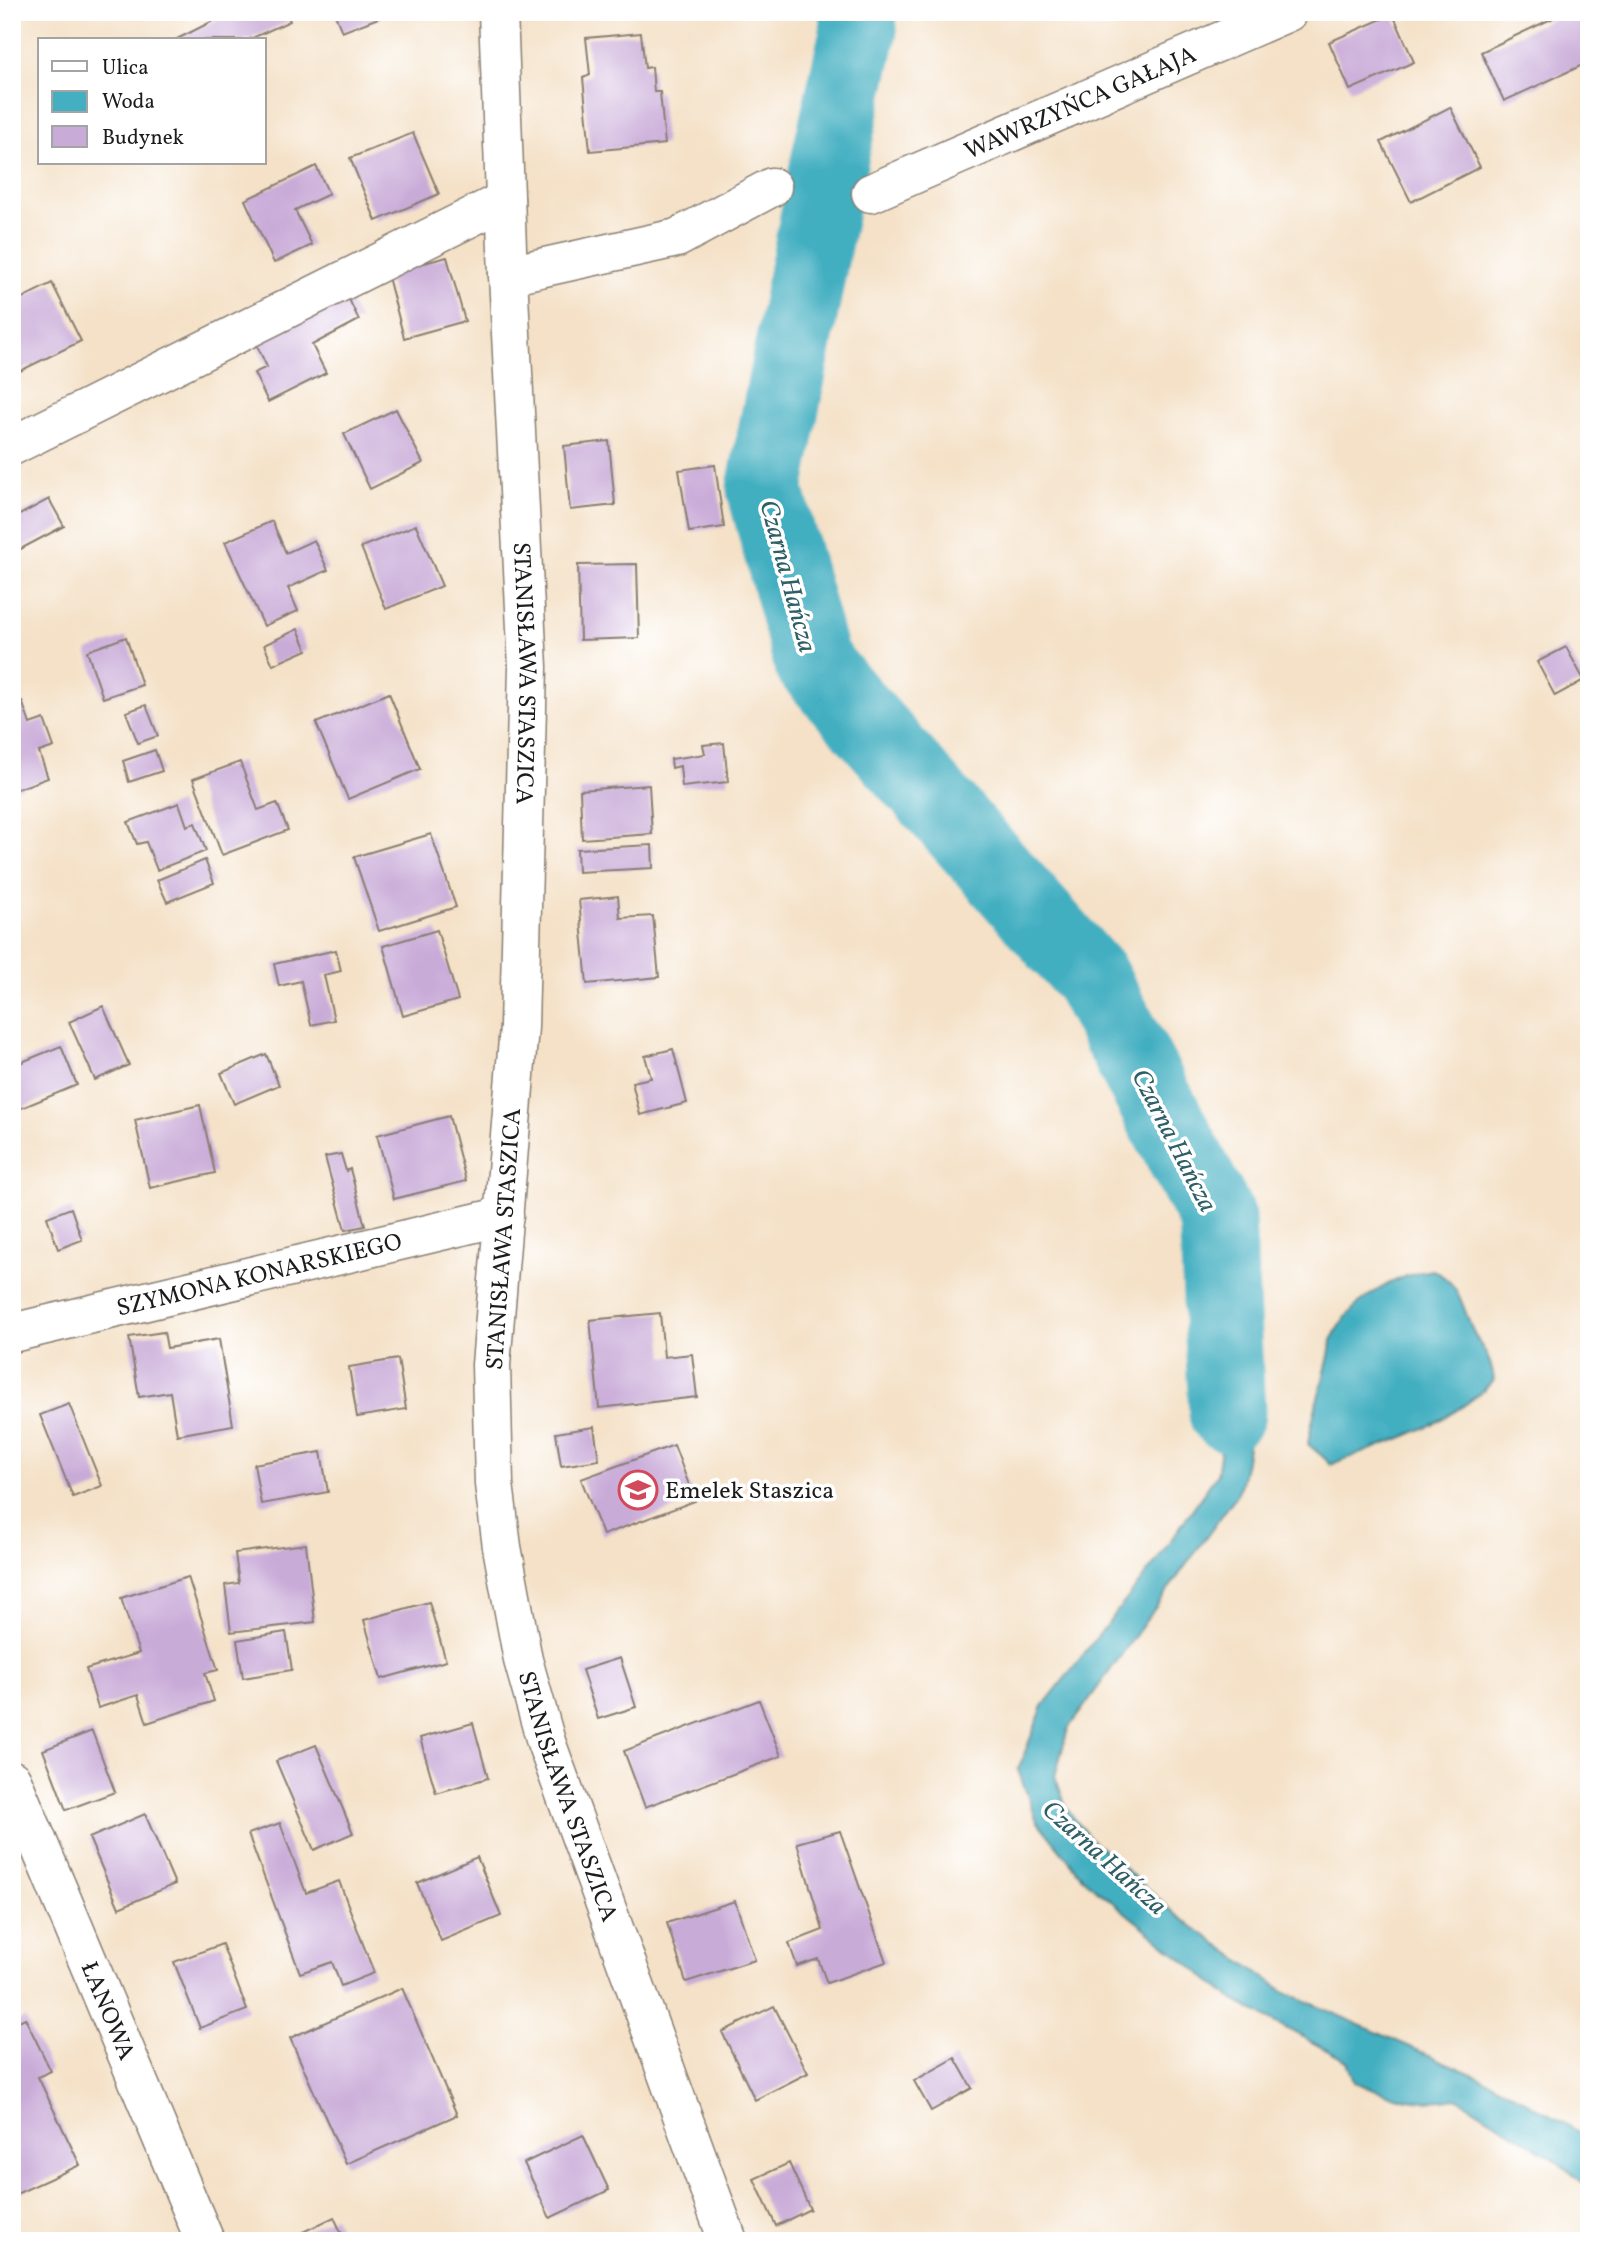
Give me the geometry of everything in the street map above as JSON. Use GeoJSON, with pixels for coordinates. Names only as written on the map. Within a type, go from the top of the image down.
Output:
{"type":"FeatureCollection","features":[{"type":"Feature","properties":{"kind":"street","name":"STANISŁAWA STASZICA"},"geometry":{"type":"LineString","coordinates":[[498,12],[528,667],[519,1027],[491,1365],[494,1484],[502,1547],[523,1660],[546,1742],[722,2239]]}},
{"type":"Feature","properties":{"kind":"street","name":"WAWRZYŃCA GAŁAJA"},"geometry":{"type":"LineString","coordinates":[[872,193],[1289,12]]}},
{"type":"Feature","properties":{"kind":"street"},"geometry":{"type":"LineString","coordinates":[[508,275],[677,238],[772,187]]}},
{"type":"Feature","properties":{"kind":"street"},"geometry":{"type":"LineString","coordinates":[[12,446],[505,201]]}},
{"type":"Feature","properties":{"kind":"street","name":"SZYMONA KONARSKIEGO"},"geometry":{"type":"LineString","coordinates":[[12,1333],[505,1216]]}},
{"type":"Feature","properties":{"kind":"street","name":"ŁANOWA"},"geometry":{"type":"LineString","coordinates":[[12,1780],[205,2241]]}},
{"type":"Feature","properties":{"kind":"water"},"geometry":{"type":"Polygon","coordinates":[[[1433,1270],[1449,1282],[1459,1295],[1472,1329],[1488,1358],[1494,1380],[1459,1409],[1439,1421],[1331,1464],[1308,1444],[1335,1333],[1353,1309],[1377,1290],[1419,1272],[1433,1270]]]}},
{"type":"Feature","properties":{"kind":"water"},"geometry":{"type":"Polygon","coordinates":[[[1238,1292],[1247,1342],[1251,1392],[1248,1443],[1238,1493],[1068,1729],[1055,1776],[1067,1809],[1088,1836],[1178,1916],[1285,1992],[1497,2085],[1576,2130],[1589,2143],[1589,2188],[1554,2159],[1457,2098],[1416,2100],[1354,2082],[1347,2061],[1232,1999],[1084,1879],[1037,1821],[1018,1770],[1043,1706],[1155,1563],[1217,1474],[1224,1431],[1216,1314],[1238,1292]]]}},
{"type":"Feature","properties":{"kind":"building"},"geometry":{"type":"Polygon","coordinates":[[[231,12],[286,12],[290,21],[252,38],[179,38],[231,12]]]}},
{"type":"Feature","properties":{"kind":"building"},"geometry":{"type":"Polygon","coordinates":[[[334,12],[394,12],[342,32],[334,12]]]}},
{"type":"Feature","properties":{"kind":"building"},"geometry":{"type":"Polygon","coordinates":[[[1566,12],[1589,12],[1589,62],[1504,101],[1481,52],[1566,12]]]}},
{"type":"Feature","properties":{"kind":"building"},"geometry":{"type":"Polygon","coordinates":[[[1393,14],[1414,62],[1350,90],[1329,42],[1393,14]]]}},
{"type":"Feature","properties":{"kind":"building"},"geometry":{"type":"Polygon","coordinates":[[[641,33],[645,68],[652,67],[654,92],[660,92],[665,144],[590,151],[583,78],[590,75],[586,38],[641,33]]]}},
{"type":"Feature","properties":{"kind":"building"},"geometry":{"type":"Polygon","coordinates":[[[1450,107],[1480,167],[1411,202],[1381,142],[1450,107]]]}},
{"type":"Feature","properties":{"kind":"building"},"geometry":{"type":"Polygon","coordinates":[[[413,133],[439,194],[376,221],[350,158],[413,133]]]}},
{"type":"Feature","properties":{"kind":"building"},"geometry":{"type":"Polygon","coordinates":[[[316,166],[329,194],[295,210],[312,245],[274,263],[245,200],[316,166]]]}},
{"type":"Feature","properties":{"kind":"building"},"geometry":{"type":"Polygon","coordinates":[[[447,257],[465,321],[404,338],[387,273],[447,257]]]}},
{"type":"Feature","properties":{"kind":"building"},"geometry":{"type":"Polygon","coordinates":[[[52,283],[81,341],[12,375],[12,303],[52,283]]]}},
{"type":"Feature","properties":{"kind":"building"},"geometry":{"type":"Polygon","coordinates":[[[345,291],[359,320],[312,345],[326,373],[268,402],[254,373],[267,367],[253,337],[345,291]]]}},
{"type":"Feature","properties":{"kind":"building"},"geometry":{"type":"Polygon","coordinates":[[[396,409],[423,463],[370,489],[344,434],[396,409]]]}},
{"type":"Feature","properties":{"kind":"building"},"geometry":{"type":"Polygon","coordinates":[[[609,441],[615,505],[570,510],[564,446],[609,441]]]}},
{"type":"Feature","properties":{"kind":"building"},"geometry":{"type":"Polygon","coordinates":[[[715,465],[724,527],[689,532],[679,470],[715,465]]]}},
{"type":"Feature","properties":{"kind":"building"},"geometry":{"type":"Polygon","coordinates":[[[49,499],[64,526],[13,553],[12,519],[49,499]]]}},
{"type":"Feature","properties":{"kind":"building"},"geometry":{"type":"Polygon","coordinates":[[[272,521],[286,553],[314,540],[328,570],[288,588],[298,611],[264,626],[225,542],[272,521]]]}},
{"type":"Feature","properties":{"kind":"building"},"geometry":{"type":"Polygon","coordinates":[[[416,525],[442,586],[386,609],[361,547],[416,525]]]}},
{"type":"Feature","properties":{"kind":"building"},"geometry":{"type":"Polygon","coordinates":[[[637,564],[639,638],[580,640],[578,565],[637,564]]]}},
{"type":"Feature","properties":{"kind":"building"},"geometry":{"type":"Polygon","coordinates":[[[298,629],[307,650],[273,665],[264,645],[298,629]]]}},
{"type":"Feature","properties":{"kind":"building"},"geometry":{"type":"Polygon","coordinates":[[[126,637],[142,685],[103,698],[87,651],[126,637]]]}},
{"type":"Feature","properties":{"kind":"building"},"geometry":{"type":"Polygon","coordinates":[[[1566,647],[1584,680],[1555,696],[1537,662],[1566,647]]]}},
{"type":"Feature","properties":{"kind":"building"},"geometry":{"type":"Polygon","coordinates":[[[389,693],[420,769],[348,799],[316,723],[389,693]]]}},
{"type":"Feature","properties":{"kind":"building"},"geometry":{"type":"Polygon","coordinates":[[[22,701],[30,724],[44,719],[54,747],[39,752],[48,778],[12,791],[12,705],[22,701]]]}},
{"type":"Feature","properties":{"kind":"building"},"geometry":{"type":"Polygon","coordinates":[[[146,705],[158,736],[138,743],[126,712],[146,705]]]}},
{"type":"Feature","properties":{"kind":"building"},"geometry":{"type":"Polygon","coordinates":[[[724,743],[728,782],[682,787],[680,766],[672,768],[671,759],[705,754],[703,745],[724,743]]]}},
{"type":"Feature","properties":{"kind":"building"},"geometry":{"type":"Polygon","coordinates":[[[155,750],[162,771],[129,782],[123,761],[155,750]]]}},
{"type":"Feature","properties":{"kind":"building"},"geometry":{"type":"Polygon","coordinates":[[[240,762],[258,810],[277,803],[288,830],[222,855],[193,779],[240,762]]]}},
{"type":"Feature","properties":{"kind":"building"},"geometry":{"type":"Polygon","coordinates":[[[649,785],[652,834],[582,839],[580,790],[649,785]]]}},
{"type":"Feature","properties":{"kind":"building"},"geometry":{"type":"Polygon","coordinates":[[[179,803],[187,826],[195,823],[206,851],[157,870],[146,842],[137,844],[128,822],[179,803]]]}},
{"type":"Feature","properties":{"kind":"building"},"geometry":{"type":"Polygon","coordinates":[[[431,834],[456,907],[379,931],[354,857],[431,834]]]}},
{"type":"Feature","properties":{"kind":"building"},"geometry":{"type":"Polygon","coordinates":[[[652,845],[653,868],[578,872],[577,849],[652,845]]]}},
{"type":"Feature","properties":{"kind":"building"},"geometry":{"type":"Polygon","coordinates":[[[205,860],[214,883],[167,902],[157,880],[205,860]]]}},
{"type":"Feature","properties":{"kind":"building"},"geometry":{"type":"Polygon","coordinates":[[[618,896],[620,918],[653,916],[659,977],[587,984],[579,900],[618,896]]]}},
{"type":"Feature","properties":{"kind":"building"},"geometry":{"type":"Polygon","coordinates":[[[437,930],[458,1000],[403,1016],[383,946],[437,930]]]}},
{"type":"Feature","properties":{"kind":"building"},"geometry":{"type":"Polygon","coordinates":[[[336,950],[341,971],[324,975],[334,1020],[311,1025],[301,981],[279,986],[274,964],[336,950]]]}},
{"type":"Feature","properties":{"kind":"building"},"geometry":{"type":"Polygon","coordinates":[[[103,1006],[129,1065],[95,1080],[69,1022],[103,1006]]]}},
{"type":"Feature","properties":{"kind":"building"},"geometry":{"type":"Polygon","coordinates":[[[61,1046],[77,1085],[12,1112],[12,1066],[61,1046]]]}},
{"type":"Feature","properties":{"kind":"building"},"geometry":{"type":"Polygon","coordinates":[[[673,1049],[687,1103],[640,1115],[632,1082],[651,1078],[645,1056],[673,1049]]]}},
{"type":"Feature","properties":{"kind":"building"},"geometry":{"type":"Polygon","coordinates":[[[266,1054],[279,1085],[234,1104],[221,1073],[266,1054]]]}},
{"type":"Feature","properties":{"kind":"building"},"geometry":{"type":"Polygon","coordinates":[[[200,1105],[215,1173],[150,1188],[135,1120],[200,1105]]]}},
{"type":"Feature","properties":{"kind":"building"},"geometry":{"type":"Polygon","coordinates":[[[449,1116],[466,1181],[394,1199],[377,1135],[449,1116]]]}},
{"type":"Feature","properties":{"kind":"building"},"geometry":{"type":"Polygon","coordinates":[[[341,1154],[346,1171],[350,1169],[365,1226],[345,1230],[325,1157],[341,1154]]]}},
{"type":"Feature","properties":{"kind":"building"},"geometry":{"type":"Polygon","coordinates":[[[71,1208],[82,1240],[58,1249],[47,1217],[71,1208]]]}},
{"type":"Feature","properties":{"kind":"building"},"geometry":{"type":"Polygon","coordinates":[[[660,1313],[664,1357],[692,1354],[697,1397],[599,1408],[590,1320],[660,1313]]]}},
{"type":"Feature","properties":{"kind":"building"},"geometry":{"type":"Polygon","coordinates":[[[164,1332],[167,1348],[219,1339],[233,1425],[177,1435],[170,1392],[139,1397],[129,1337],[164,1332]]]}},
{"type":"Feature","properties":{"kind":"building"},"geometry":{"type":"Polygon","coordinates":[[[398,1359],[406,1409],[357,1417],[349,1367],[398,1359]]]}},
{"type":"Feature","properties":{"kind":"building"},"geometry":{"type":"Polygon","coordinates":[[[69,1404],[102,1486],[73,1497],[40,1415],[69,1404]]]}},
{"type":"Feature","properties":{"kind":"building"},"geometry":{"type":"Polygon","coordinates":[[[594,1427],[599,1460],[561,1466],[556,1433],[594,1427]]]}},
{"type":"Feature","properties":{"kind":"building"},"geometry":{"type":"Polygon","coordinates":[[[674,1445],[695,1501],[603,1535],[581,1479],[674,1445]]]}},
{"type":"Feature","properties":{"kind":"building"},"geometry":{"type":"Polygon","coordinates":[[[321,1452],[328,1492],[261,1504],[254,1464],[321,1452]]]}},
{"type":"Feature","properties":{"kind":"building"},"geometry":{"type":"Polygon","coordinates":[[[306,1544],[315,1622],[231,1632],[225,1585],[239,1583],[235,1553],[306,1544]]]}},
{"type":"Feature","properties":{"kind":"building"},"geometry":{"type":"Polygon","coordinates":[[[188,1577],[218,1670],[205,1673],[214,1701],[147,1723],[138,1695],[98,1708],[86,1669],[139,1653],[121,1598],[188,1577]]]}},
{"type":"Feature","properties":{"kind":"building"},"geometry":{"type":"Polygon","coordinates":[[[429,1602],[446,1661],[381,1679],[364,1620],[429,1602]]]}},
{"type":"Feature","properties":{"kind":"building"},"geometry":{"type":"Polygon","coordinates":[[[286,1632],[292,1670],[243,1678],[237,1640],[286,1632]]]}},
{"type":"Feature","properties":{"kind":"building"},"geometry":{"type":"Polygon","coordinates":[[[620,1658],[636,1707],[598,1719],[582,1670],[620,1658]]]}},
{"type":"Feature","properties":{"kind":"building"},"geometry":{"type":"Polygon","coordinates":[[[759,1700],[781,1756],[645,1807],[624,1751],[759,1700]]]}},
{"type":"Feature","properties":{"kind":"building"},"geometry":{"type":"Polygon","coordinates":[[[473,1723],[488,1778],[436,1793],[420,1738],[473,1723]]]}},
{"type":"Feature","properties":{"kind":"building"},"geometry":{"type":"Polygon","coordinates":[[[92,1731],[115,1792],[66,1810],[43,1750],[92,1731]]]}},
{"type":"Feature","properties":{"kind":"building"},"geometry":{"type":"Polygon","coordinates":[[[316,1745],[353,1833],[314,1850],[276,1761],[316,1745]]]}},
{"type":"Feature","properties":{"kind":"building"},"geometry":{"type":"Polygon","coordinates":[[[145,1814],[175,1884],[119,1908],[89,1838],[145,1814]]]}},
{"type":"Feature","properties":{"kind":"building"},"geometry":{"type":"Polygon","coordinates":[[[280,1823],[306,1893],[339,1881],[374,1973],[341,1986],[332,1962],[300,1973],[248,1834],[280,1823]]]}},
{"type":"Feature","properties":{"kind":"building"},"geometry":{"type":"Polygon","coordinates":[[[840,1831],[886,1962],[827,1983],[818,1959],[797,1966],[789,1943],[823,1930],[797,1843],[840,1831]]]}},
{"type":"Feature","properties":{"kind":"building"},"geometry":{"type":"Polygon","coordinates":[[[477,1857],[501,1916],[441,1941],[417,1883],[477,1857]]]}},
{"type":"Feature","properties":{"kind":"building"},"geometry":{"type":"Polygon","coordinates":[[[735,1901],[755,1960],[686,1982],[667,1923],[735,1901]]]}},
{"type":"Feature","properties":{"kind":"building"},"geometry":{"type":"Polygon","coordinates":[[[222,1944],[247,2010],[200,2028],[174,1962],[222,1944]]]}},
{"type":"Feature","properties":{"kind":"building"},"geometry":{"type":"Polygon","coordinates":[[[402,1988],[457,2115],[346,2164],[290,2038],[402,1988]]]}},
{"type":"Feature","properties":{"kind":"building"},"geometry":{"type":"Polygon","coordinates":[[[774,2006],[808,2073],[755,2100],[722,2032],[774,2006]]]}},
{"type":"Feature","properties":{"kind":"building"},"geometry":{"type":"Polygon","coordinates":[[[25,2018],[51,2071],[38,2077],[80,2165],[12,2196],[12,2024],[25,2018]]]}},
{"type":"Feature","properties":{"kind":"building"},"geometry":{"type":"Polygon","coordinates":[[[955,2058],[972,2088],[931,2111],[914,2081],[955,2058]]]}},
{"type":"Feature","properties":{"kind":"building"},"geometry":{"type":"Polygon","coordinates":[[[583,2135],[609,2190],[550,2218],[524,2163],[583,2135]]]}},
{"type":"Feature","properties":{"kind":"building"},"geometry":{"type":"Polygon","coordinates":[[[789,2163],[810,2209],[776,2226],[754,2179],[789,2163]]]}},
{"type":"Feature","properties":{"kind":"building"},"geometry":{"type":"Polygon","coordinates":[[[334,2217],[345,2241],[284,2241],[334,2217]]]}},
{"type":"Feature","properties":{"kind":"waterway","name":"Czarna Hańcza"},"geometry":{"type":"LineString","coordinates":[[857,12],[859,29],[831,153],[765,489],[812,662],[1091,978],[1217,1218],[1227,1413]]}},
{"type":"Feature","properties":{"kind":"place","name":"Emelek Staszica"},"geometry":{"type":"Point","coordinates":[638,1490]}}]}
